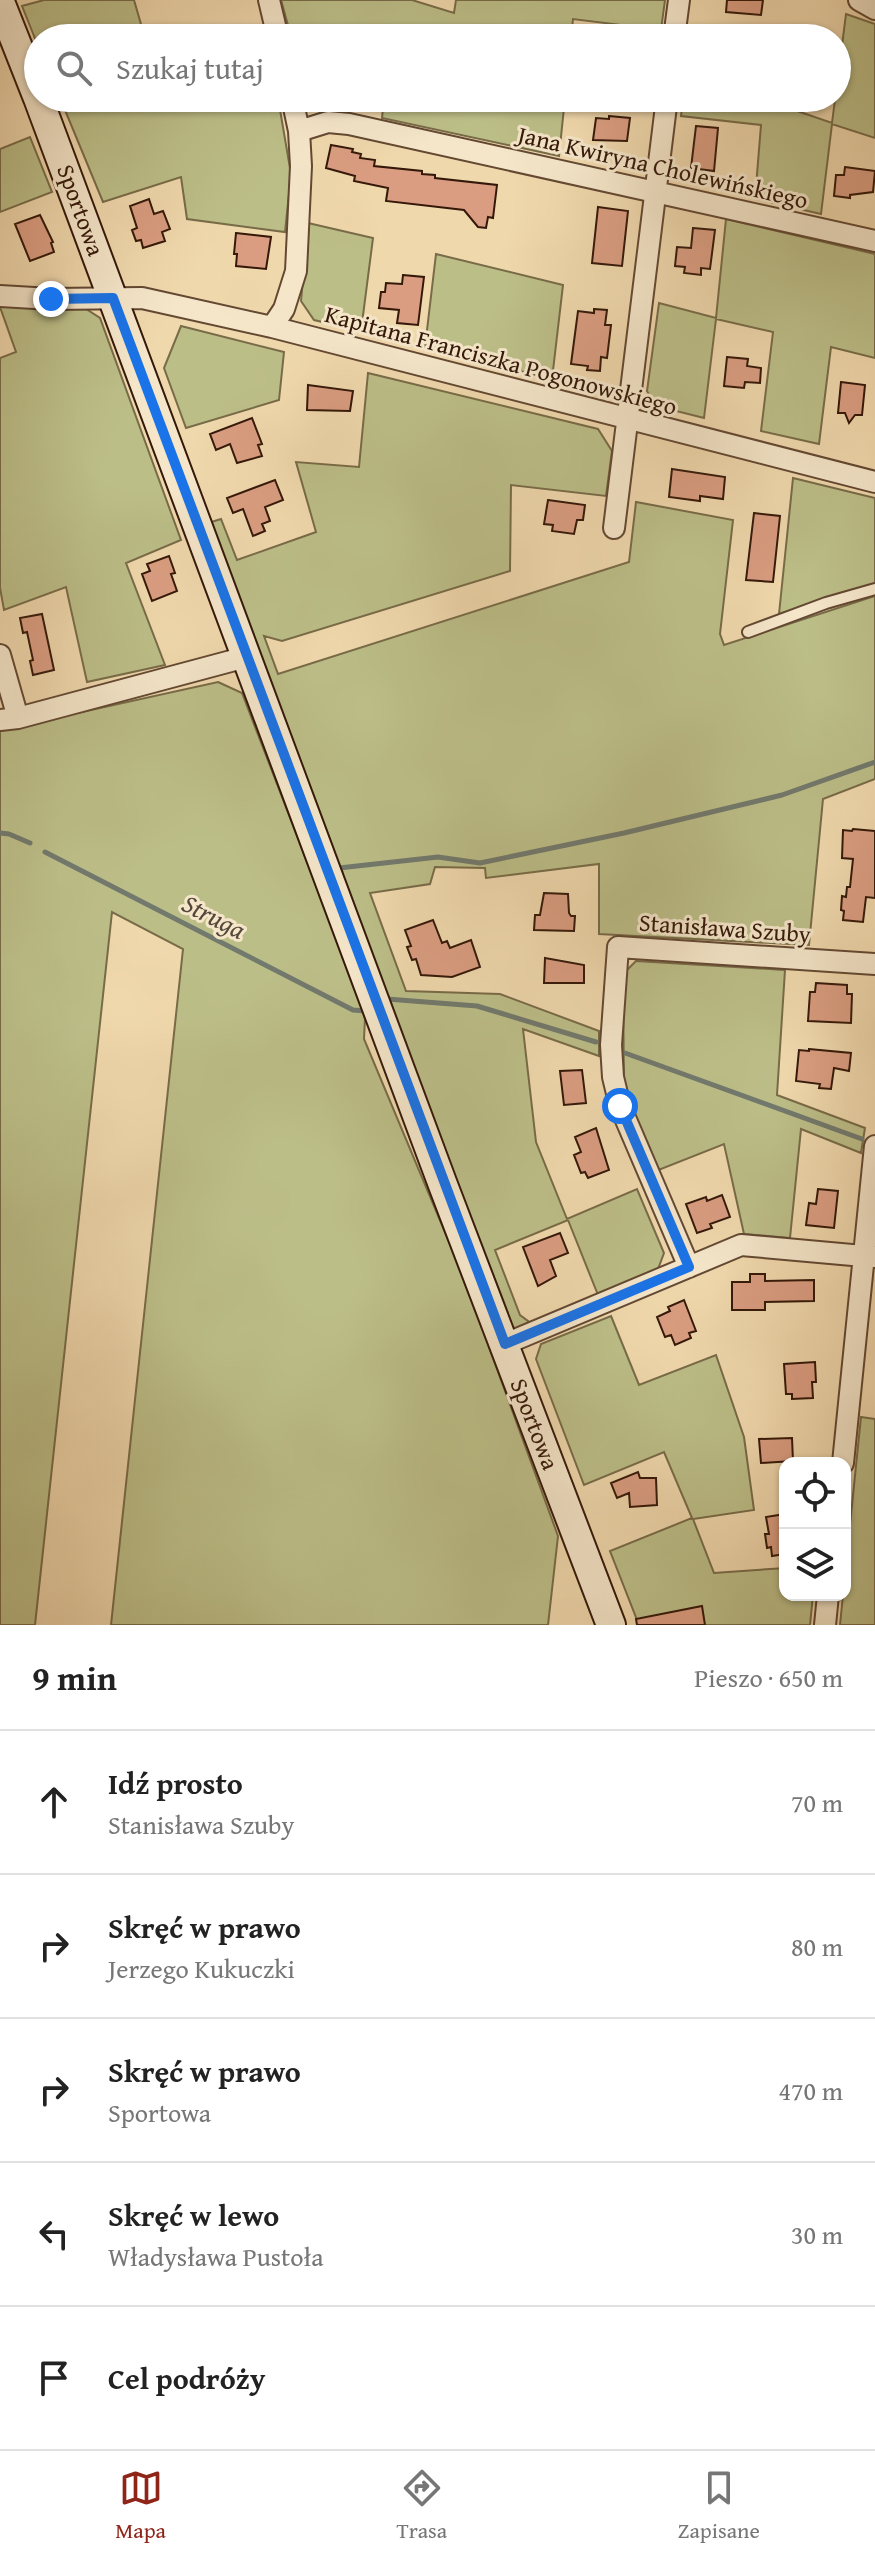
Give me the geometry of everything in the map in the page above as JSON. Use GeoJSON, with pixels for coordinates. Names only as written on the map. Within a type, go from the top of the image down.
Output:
{"type":"FeatureCollection","features":[{"type":"Feature","properties":{"kind":"street"},"geometry":{"type":"LineString","coordinates":[[269,0],[275,24]]}},
{"type":"Feature","properties":{"kind":"street"},"geometry":{"type":"LineString","coordinates":[[676,24],[679,0]]}},
{"type":"Feature","properties":{"kind":"street"},"geometry":{"type":"LineString","coordinates":[[859,0],[875,9]]}},
{"type":"Feature","properties":{"kind":"street","name":"Sportowa"},"geometry":{"type":"LineString","coordinates":[[0,2],[24,63]]}},
{"type":"Feature","properties":{"kind":"street","name":"Sportowa"},"geometry":{"type":"LineString","coordinates":[[43,112],[611,1625]]}},
{"type":"Feature","properties":{"kind":"street"},"geometry":{"type":"LineString","coordinates":[[272,327],[284,309],[296,271],[301,166],[295,112]]}},
{"type":"Feature","properties":{"kind":"street"},"geometry":{"type":"LineString","coordinates":[[614,528],[665,112]]}},
{"type":"Feature","properties":{"kind":"street","name":"Jana Kwiryna Cholewińskiego"},"geometry":{"type":"LineString","coordinates":[[299,131],[328,122],[349,124],[875,241]]}},
{"type":"Feature","properties":{"kind":"street","name":"Kapitana Franciszka Pogonowskiego"},"geometry":{"type":"LineString","coordinates":[[0,296],[142,298],[272,327],[875,482]]}},
{"type":"Feature","properties":{"kind":"street"},"geometry":{"type":"LineString","coordinates":[[0,655],[9,719],[246,657]]}},
{"type":"Feature","properties":{"kind":"street","name":"Stanisława Szuby"},"geometry":{"type":"LineString","coordinates":[[689,1267],[620,1106],[613,1077],[611,1045],[618,947],[875,964]]}},
{"type":"Feature","properties":{"kind":"street"},"geometry":{"type":"LineString","coordinates":[[844,1457],[870,1257],[875,1146]]}},
{"type":"Feature","properties":{"kind":"street"},"geometry":{"type":"LineString","coordinates":[[505,1344],[741,1245],[870,1257]]}},
{"type":"Feature","properties":{"kind":"street"},"geometry":{"type":"LineString","coordinates":[[825,1625],[827,1601]]}},
{"type":"Feature","properties":{"kind":"lane"},"geometry":{"type":"LineString","coordinates":[[748,632],[826,603],[875,589]]}},
{"type":"Feature","properties":{"kind":"green space"},"geometry":{"type":"Polygon","coordinates":[[[44,0],[134,0],[141,24],[29,24],[22,6],[44,0]]]}},
{"type":"Feature","properties":{"kind":"green space"},"geometry":{"type":"Polygon","coordinates":[[[281,0],[412,0],[454,13],[456,0],[665,0],[662,24],[613,24],[573,19],[572,24],[288,24],[281,0]]]}},
{"type":"Feature","properties":{"kind":"green space"},"geometry":{"type":"Polygon","coordinates":[[[846,14],[875,24],[875,138],[832,124],[821,214],[755,199],[761,125],[681,116],[681,112],[800,112],[832,123],[833,112],[851,112],[851,24],[845,24],[846,14]]]}},
{"type":"Feature","properties":{"kind":"green space"},"geometry":{"type":"Polygon","coordinates":[[[66,112],[280,112],[291,174],[285,232],[187,219],[181,177],[103,202],[66,112]]]}},
{"type":"Feature","properties":{"kind":"green space"},"geometry":{"type":"Polygon","coordinates":[[[383,112],[564,112],[559,156],[382,118],[383,112]]]}},
{"type":"Feature","properties":{"kind":"green space"},"geometry":{"type":"Polygon","coordinates":[[[30,137],[52,192],[0,212],[0,149],[30,137]]]}},
{"type":"Feature","properties":{"kind":"green space"},"geometry":{"type":"Polygon","coordinates":[[[726,219],[875,254],[875,358],[831,347],[819,444],[761,431],[773,332],[716,319],[704,418],[656,406],[647,391],[659,303],[716,318],[726,219]]]}},
{"type":"Feature","properties":{"kind":"green space"},"geometry":{"type":"Polygon","coordinates":[[[308,223],[373,238],[361,331],[314,320],[301,301],[308,223]]]}},
{"type":"Feature","properties":{"kind":"green space"},"geometry":{"type":"Polygon","coordinates":[[[436,254],[563,285],[552,379],[425,347],[436,254]]]}},
{"type":"Feature","properties":{"kind":"green space"},"geometry":{"type":"Polygon","coordinates":[[[80,305],[100,318],[181,540],[126,563],[165,665],[87,682],[66,587],[4,610],[0,588],[0,358],[16,352],[0,307],[80,305]]]}},
{"type":"Feature","properties":{"kind":"green space"},"geometry":{"type":"Polygon","coordinates":[[[181,326],[284,352],[279,400],[186,428],[164,368],[181,326]]]}},
{"type":"Feature","properties":{"kind":"green space"},"geometry":{"type":"Polygon","coordinates":[[[368,373],[598,429],[612,451],[606,496],[511,485],[510,571],[282,641],[264,636],[278,674],[629,562],[636,502],[733,520],[720,634],[724,645],[875,596],[875,779],[823,799],[809,945],[599,934],[599,864],[486,878],[485,868],[435,867],[430,884],[370,893],[406,991],[500,994],[599,1031],[599,1056],[523,1029],[536,1142],[567,1219],[637,1189],[664,1253],[658,1269],[598,1295],[568,1220],[495,1250],[520,1315],[532,1324],[518,1332],[509,1328],[205,524],[221,519],[237,560],[316,532],[296,462],[359,467],[368,373]]]}},
{"type":"Feature","properties":{"kind":"green space"},"geometry":{"type":"Polygon","coordinates":[[[793,478],[875,498],[875,585],[779,614],[793,478]]]}},
{"type":"Feature","properties":{"kind":"green space"},"geometry":{"type":"Polygon","coordinates":[[[218,682],[242,693],[359,997],[365,1019],[364,1039],[462,1273],[558,1536],[548,1625],[111,1625],[183,949],[112,912],[35,1625],[0,1625],[0,730],[218,682]]]}},
{"type":"Feature","properties":{"kind":"green space"},"geometry":{"type":"Polygon","coordinates":[[[636,961],[785,970],[777,1095],[865,1128],[861,1153],[801,1129],[790,1238],[744,1234],[724,1144],[656,1171],[624,1092],[623,974],[636,961]]]}},
{"type":"Feature","properties":{"kind":"green space"},"geometry":{"type":"Polygon","coordinates":[[[611,1316],[639,1385],[716,1355],[744,1437],[754,1510],[693,1519],[714,1573],[779,1568],[779,1601],[812,1601],[810,1625],[639,1625],[610,1551],[692,1518],[664,1452],[584,1485],[536,1359],[541,1344],[611,1316]]]}},
{"type":"Feature","properties":{"kind":"green space"},"geometry":{"type":"Polygon","coordinates":[[[861,1417],[875,1419],[875,1625],[840,1625],[842,1601],[851,1601],[851,1514],[861,1417]]]}},
{"type":"Feature","properties":{"kind":"building"},"geometry":{"type":"Polygon","coordinates":[[[727,0],[763,0],[761,15],[726,12],[727,0]]]}},
{"type":"Feature","properties":{"kind":"building"},"geometry":{"type":"Polygon","coordinates":[[[609,116],[630,118],[627,141],[593,140],[596,118],[609,119],[609,116]]]}},
{"type":"Feature","properties":{"kind":"building"},"geometry":{"type":"Polygon","coordinates":[[[696,126],[718,128],[714,171],[691,168],[696,126]]]}},
{"type":"Feature","properties":{"kind":"building"},"geometry":{"type":"Polygon","coordinates":[[[331,145],[353,149],[352,152],[361,154],[360,158],[375,160],[374,166],[422,171],[422,174],[435,175],[435,178],[497,185],[493,218],[488,217],[486,228],[478,227],[464,210],[386,201],[388,188],[354,181],[355,176],[326,168],[331,145]]]}},
{"type":"Feature","properties":{"kind":"building"},"geometry":{"type":"Polygon","coordinates":[[[845,167],[875,171],[873,192],[850,195],[850,198],[834,196],[836,175],[844,175],[845,167]]]}},
{"type":"Feature","properties":{"kind":"building"},"geometry":{"type":"Polygon","coordinates":[[[149,199],[154,214],[163,211],[170,229],[162,232],[165,241],[143,248],[141,240],[136,241],[132,230],[137,228],[130,206],[149,199]]]}},
{"type":"Feature","properties":{"kind":"building"},"geometry":{"type":"Polygon","coordinates":[[[598,207],[628,211],[622,266],[592,263],[598,207]]]}},
{"type":"Feature","properties":{"kind":"building"},"geometry":{"type":"Polygon","coordinates":[[[40,215],[53,242],[54,252],[30,261],[15,224],[40,215]]]}},
{"type":"Feature","properties":{"kind":"building"},"geometry":{"type":"Polygon","coordinates":[[[693,228],[715,230],[710,269],[701,268],[701,275],[684,273],[685,267],[675,266],[677,247],[691,248],[693,228]]]}},
{"type":"Feature","properties":{"kind":"building"},"geometry":{"type":"Polygon","coordinates":[[[236,233],[271,237],[266,269],[236,266],[236,233]]]}},
{"type":"Feature","properties":{"kind":"building"},"geometry":{"type":"Polygon","coordinates":[[[403,275],[424,277],[418,325],[397,323],[399,310],[379,308],[386,283],[402,284],[403,275]]]}},
{"type":"Feature","properties":{"kind":"building"},"geometry":{"type":"Polygon","coordinates":[[[594,309],[607,310],[605,325],[611,325],[607,358],[601,357],[600,371],[571,364],[578,311],[594,313],[594,309]]]}},
{"type":"Feature","properties":{"kind":"building"},"geometry":{"type":"Polygon","coordinates":[[[727,357],[748,359],[747,366],[761,368],[760,383],[745,382],[744,388],[724,386],[727,357]]]}},
{"type":"Feature","properties":{"kind":"building"},"geometry":{"type":"Polygon","coordinates":[[[841,382],[865,385],[862,415],[855,415],[849,423],[845,413],[838,413],[841,382]]]}},
{"type":"Feature","properties":{"kind":"building"},"geometry":{"type":"Polygon","coordinates":[[[308,385],[353,391],[350,411],[307,410],[308,385]]]}},
{"type":"Feature","properties":{"kind":"building"},"geometry":{"type":"Polygon","coordinates":[[[252,418],[262,444],[258,445],[262,456],[237,463],[230,444],[216,450],[210,434],[252,418]]]}},
{"type":"Feature","properties":{"kind":"building"},"geometry":{"type":"Polygon","coordinates":[[[672,469],[725,477],[723,499],[700,496],[700,501],[669,497],[672,469]]]}},
{"type":"Feature","properties":{"kind":"building"},"geometry":{"type":"Polygon","coordinates":[[[275,480],[283,500],[265,507],[270,521],[262,524],[265,531],[253,536],[243,509],[233,513],[227,498],[275,480]]]}},
{"type":"Feature","properties":{"kind":"building"},"geometry":{"type":"Polygon","coordinates":[[[548,500],[585,505],[583,520],[577,520],[574,534],[552,531],[553,525],[544,524],[548,500]]]}},
{"type":"Feature","properties":{"kind":"building"},"geometry":{"type":"Polygon","coordinates":[[[754,513],[780,516],[773,582],[746,580],[754,513]]]}},
{"type":"Feature","properties":{"kind":"building"},"geometry":{"type":"Polygon","coordinates":[[[169,556],[177,591],[152,601],[142,574],[150,571],[147,564],[169,556]]]}},
{"type":"Feature","properties":{"kind":"building"},"geometry":{"type":"Polygon","coordinates":[[[42,614],[54,670],[33,675],[27,632],[23,633],[20,618],[42,614]]]}},
{"type":"Feature","properties":{"kind":"building"},"geometry":{"type":"Polygon","coordinates":[[[843,830],[875,831],[875,898],[866,897],[863,922],[843,920],[844,911],[841,910],[842,896],[846,897],[847,887],[850,887],[853,859],[842,858],[843,830]]]}},
{"type":"Feature","properties":{"kind":"building"},"geometry":{"type":"Polygon","coordinates":[[[544,893],[568,894],[569,913],[575,916],[574,931],[534,930],[535,915],[540,915],[544,893]]]}},
{"type":"Feature","properties":{"kind":"building"},"geometry":{"type":"Polygon","coordinates":[[[433,920],[442,943],[447,941],[450,948],[471,940],[480,967],[452,977],[421,975],[416,959],[412,960],[407,947],[411,946],[405,930],[433,920]]]}},
{"type":"Feature","properties":{"kind":"building"},"geometry":{"type":"Polygon","coordinates":[[[545,958],[584,965],[584,983],[544,983],[545,958]]]}},
{"type":"Feature","properties":{"kind":"building"},"geometry":{"type":"Polygon","coordinates":[[[816,983],[847,985],[847,994],[852,994],[851,1023],[808,1021],[810,992],[815,992],[816,983]]]}},
{"type":"Feature","properties":{"kind":"building"},"geometry":{"type":"Polygon","coordinates":[[[799,1050],[851,1053],[849,1071],[834,1068],[831,1089],[819,1088],[820,1084],[796,1081],[799,1050]]]}},
{"type":"Feature","properties":{"kind":"building"},"geometry":{"type":"Polygon","coordinates":[[[582,1070],[586,1103],[564,1105],[560,1071],[582,1070]]]}},
{"type":"Feature","properties":{"kind":"building"},"geometry":{"type":"Polygon","coordinates":[[[596,1128],[609,1170],[588,1178],[585,1172],[581,1173],[574,1155],[581,1152],[575,1137],[596,1128]]]}},
{"type":"Feature","properties":{"kind":"building"},"geometry":{"type":"Polygon","coordinates":[[[818,1189],[838,1191],[834,1228],[806,1225],[809,1203],[816,1204],[818,1189]]]}},
{"type":"Feature","properties":{"kind":"building"},"geometry":{"type":"Polygon","coordinates":[[[722,1195],[730,1217],[710,1224],[712,1228],[697,1233],[686,1204],[722,1195]]]}},
{"type":"Feature","properties":{"kind":"building"},"geometry":{"type":"Polygon","coordinates":[[[560,1233],[568,1253],[550,1260],[556,1276],[538,1286],[523,1247],[560,1233]]]}},
{"type":"Feature","properties":{"kind":"building"},"geometry":{"type":"Polygon","coordinates":[[[750,1274],[765,1274],[765,1281],[814,1280],[814,1301],[765,1302],[765,1310],[732,1310],[732,1282],[750,1282],[750,1274]]]}},
{"type":"Feature","properties":{"kind":"building"},"geometry":{"type":"Polygon","coordinates":[[[684,1300],[696,1331],[689,1333],[691,1338],[675,1345],[671,1335],[665,1337],[657,1317],[670,1311],[668,1307],[684,1300]]]}},
{"type":"Feature","properties":{"kind":"building"},"geometry":{"type":"Polygon","coordinates":[[[815,1362],[813,1398],[792,1399],[792,1394],[786,1394],[784,1364],[815,1362]]]}},
{"type":"Feature","properties":{"kind":"building"},"geometry":{"type":"Polygon","coordinates":[[[792,1438],[793,1457],[779,1457],[779,1462],[761,1463],[759,1439],[792,1438]]]}},
{"type":"Feature","properties":{"kind":"building"},"geometry":{"type":"Polygon","coordinates":[[[638,1472],[640,1478],[656,1478],[657,1505],[630,1507],[629,1493],[617,1498],[611,1483],[638,1472]]]}},
{"type":"Feature","properties":{"kind":"building"},"geometry":{"type":"Polygon","coordinates":[[[779,1515],[779,1555],[772,1556],[771,1547],[767,1548],[765,1534],[769,1534],[766,1517],[779,1515]]]}},
{"type":"Feature","properties":{"kind":"building"},"geometry":{"type":"Polygon","coordinates":[[[702,1606],[705,1625],[637,1625],[636,1619],[702,1606]]]}},
{"type":"Feature","properties":{"kind":"waterway"},"geometry":{"type":"LineString","coordinates":[[341,872],[339,868],[438,857],[480,863],[782,795],[875,762]]}},
{"type":"Feature","properties":{"kind":"waterway","name":"Struga"},"geometry":{"type":"LineString","coordinates":[[0,833],[30,843]]}},
{"type":"Feature","properties":{"kind":"waterway","name":"Struga"},"geometry":{"type":"LineString","coordinates":[[45,852],[353,1010],[366,1011]]}},
{"type":"Feature","properties":{"kind":"waterway","name":"Struga"},"geometry":{"type":"LineString","coordinates":[[387,999],[477,1006],[596,1042]]}},
{"type":"Feature","properties":{"kind":"waterway","name":"Struga"},"geometry":{"type":"LineString","coordinates":[[625,1053],[862,1139]]}},
{"type":"Feature","properties":{"kind":"route"},"geometry":{"type":"LineString","coordinates":[[51,299],[113,298],[505,1344],[689,1267],[620,1106]]}}]}
